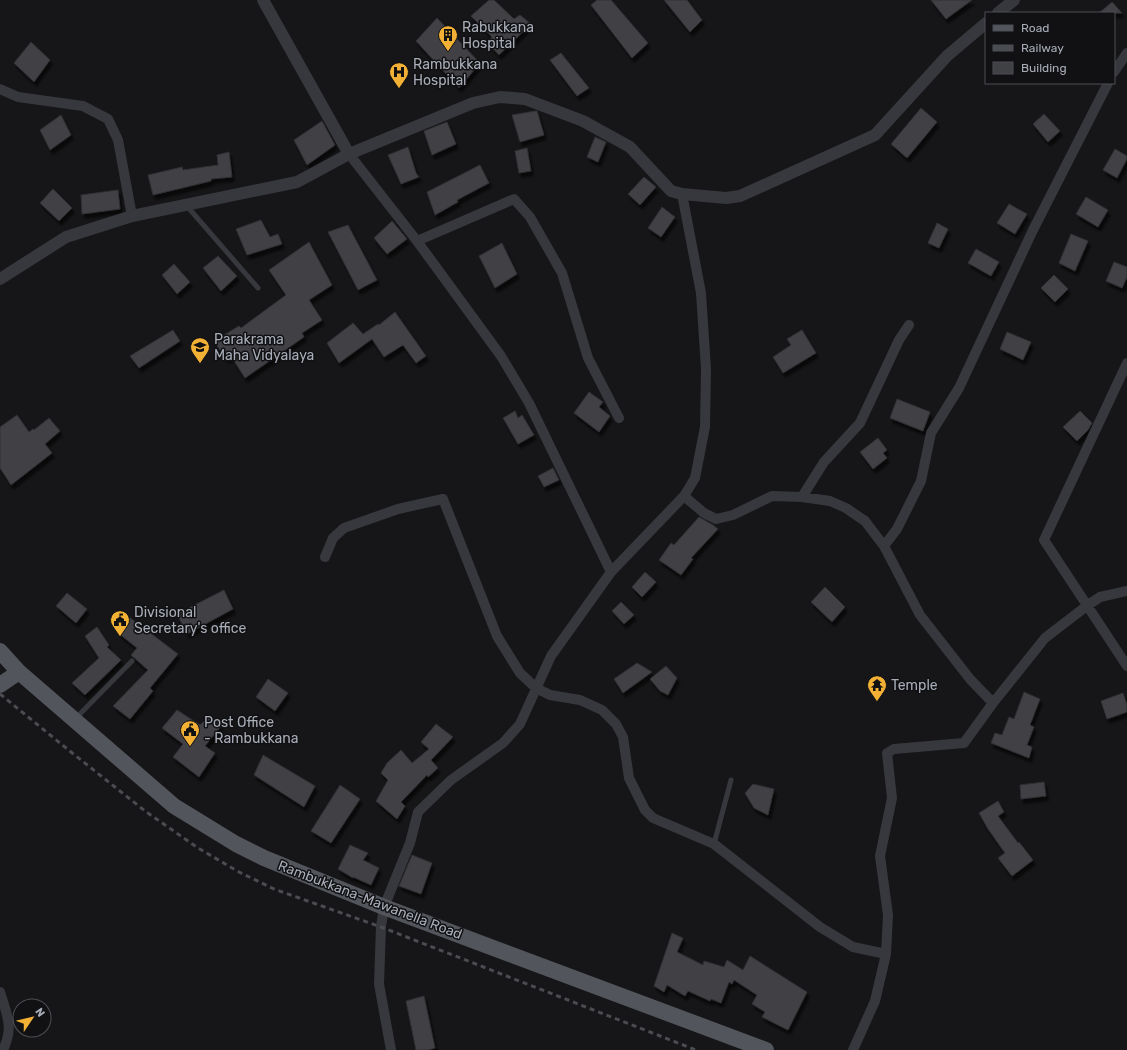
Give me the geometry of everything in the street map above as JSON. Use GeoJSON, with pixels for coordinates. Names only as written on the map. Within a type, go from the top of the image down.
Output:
{"type":"FeatureCollection","features":[{"type":"Feature","properties":{"kind":"main road"},"geometry":{"type":"LineString","coordinates":[[0,651],[19,672]]}},
{"type":"Feature","properties":{"kind":"main road"},"geometry":{"type":"LineString","coordinates":[[0,659],[19,672]]}},
{"type":"Feature","properties":{"kind":"main road"},"geometry":{"type":"LineString","coordinates":[[0,685],[19,672]]}},
{"type":"Feature","properties":{"kind":"main road","name":"Rambukkana-Mawanella Road"},"geometry":{"type":"LineString","coordinates":[[19,672],[174,806],[264,858],[384,907],[766,1050]]}},
{"type":"Feature","properties":{"kind":"street"},"geometry":{"type":"LineString","coordinates":[[264,0],[349,154],[417,241],[501,356],[529,403],[611,572]]}},
{"type":"Feature","properties":{"kind":"street"},"geometry":{"type":"LineString","coordinates":[[999,12],[1014,0]]}},
{"type":"Feature","properties":{"kind":"street"},"geometry":{"type":"LineString","coordinates":[[0,279],[66,237],[132,216],[297,182],[349,154],[473,103],[500,97],[525,99],[583,120],[630,147],[671,191],[682,194],[726,198],[740,196],[875,135],[947,56],[985,24]]}},
{"type":"Feature","properties":{"kind":"street"},"geometry":{"type":"LineString","coordinates":[[1115,71],[1127,53]]}},
{"type":"Feature","properties":{"kind":"street"},"geometry":{"type":"LineString","coordinates":[[884,546],[897,528],[920,481],[931,432],[959,388],[1033,230],[1107,84]]}},
{"type":"Feature","properties":{"kind":"street"},"geometry":{"type":"LineString","coordinates":[[0,89],[18,97],[83,106],[108,119],[118,140],[132,216]]}},
{"type":"Feature","properties":{"kind":"street"},"geometry":{"type":"LineString","coordinates":[[391,1050],[379,984],[381,927],[384,907],[410,843],[418,812],[451,780],[503,743],[520,724],[551,656],[611,572],[684,496],[695,478],[706,427],[706,369],[701,293],[682,194]]}},
{"type":"Feature","properties":{"kind":"street"},"geometry":{"type":"LineString","coordinates":[[417,241],[514,198],[530,217],[562,273],[588,358],[618,418]]}},
{"type":"Feature","properties":{"kind":"street"},"geometry":{"type":"LineString","coordinates":[[802,497],[824,462],[860,423],[899,340],[909,325]]}},
{"type":"Feature","properties":{"kind":"street"},"geometry":{"type":"LineString","coordinates":[[1127,364],[1044,540],[1127,666]]}},
{"type":"Feature","properties":{"kind":"street"},"geometry":{"type":"LineString","coordinates":[[684,496],[704,513],[716,519],[733,515],[772,496],[830,500],[846,508],[865,522],[884,546],[920,615],[970,679],[993,703]]}},
{"type":"Feature","properties":{"kind":"street"},"geometry":{"type":"LineString","coordinates":[[325,557],[333,538],[344,528],[398,509],[443,499],[496,636],[520,673],[536,688],[550,695],[580,700],[602,710],[616,724],[623,737],[629,778],[645,810],[653,818],[714,844],[820,927],[853,947],[886,954]]}},
{"type":"Feature","properties":{"kind":"street"},"geometry":{"type":"LineString","coordinates":[[853,1050],[875,1001],[886,954],[888,915],[880,856],[892,798],[887,753],[894,749],[964,743],[993,703],[1045,638],[1100,597],[1127,591]]}},
{"type":"Feature","properties":{"kind":"street"},"geometry":{"type":"LineString","coordinates":[[0,992],[10,1025],[3,1050]]}},
{"type":"Feature","properties":{"kind":"lane"},"geometry":{"type":"LineString","coordinates":[[186,204],[258,288]]}},
{"type":"Feature","properties":{"kind":"lane"},"geometry":{"type":"LineString","coordinates":[[74,720],[132,661]]}},
{"type":"Feature","properties":{"kind":"lane"},"geometry":{"type":"LineString","coordinates":[[714,844],[732,780]]}},
{"type":"Feature","properties":{"kind":"building"},"geometry":{"type":"Polygon","coordinates":[[[489,0],[494,0],[514,19],[520,15],[531,24],[499,55],[487,42],[492,37],[471,16],[489,0]]]}},
{"type":"Feature","properties":{"kind":"building"},"geometry":{"type":"Polygon","coordinates":[[[597,0],[611,0],[648,43],[632,58],[591,5],[597,0]]]}},
{"type":"Feature","properties":{"kind":"building"},"geometry":{"type":"Polygon","coordinates":[[[664,0],[687,0],[702,20],[690,32],[664,0]]]}},
{"type":"Feature","properties":{"kind":"building"},"geometry":{"type":"Polygon","coordinates":[[[931,0],[972,0],[946,19],[931,0]]]}},
{"type":"Feature","properties":{"kind":"building"},"geometry":{"type":"Polygon","coordinates":[[[1112,2],[1122,13],[1115,12],[1100,12],[1112,2]]]}},
{"type":"Feature","properties":{"kind":"building","name":"Rabukkana Hospital"},"geometry":{"type":"Polygon","coordinates":[[[437,18],[480,63],[459,88],[416,41],[437,18]]]}},
{"type":"Feature","properties":{"kind":"building"},"geometry":{"type":"Polygon","coordinates":[[[31,42],[50,60],[34,82],[14,63],[31,42]]]}},
{"type":"Feature","properties":{"kind":"building"},"geometry":{"type":"Polygon","coordinates":[[[561,53],[589,88],[577,96],[550,60],[561,53]]]}},
{"type":"Feature","properties":{"kind":"building"},"geometry":{"type":"Polygon","coordinates":[[[921,108],[937,122],[907,158],[891,144],[921,108]]]}},
{"type":"Feature","properties":{"kind":"building"},"geometry":{"type":"Polygon","coordinates":[[[537,111],[544,135],[520,142],[512,115],[537,111]]]}},
{"type":"Feature","properties":{"kind":"building"},"geometry":{"type":"Polygon","coordinates":[[[1044,114],[1060,131],[1048,142],[1033,124],[1044,114]]]}},
{"type":"Feature","properties":{"kind":"building"},"geometry":{"type":"Polygon","coordinates":[[[61,115],[71,135],[50,150],[40,130],[61,115]]]}},
{"type":"Feature","properties":{"kind":"building"},"geometry":{"type":"Polygon","coordinates":[[[322,121],[335,145],[307,165],[294,140],[322,121]]]}},
{"type":"Feature","properties":{"kind":"building"},"geometry":{"type":"Polygon","coordinates":[[[447,122],[456,144],[432,155],[424,131],[447,122]]]}},
{"type":"Feature","properties":{"kind":"building"},"geometry":{"type":"Polygon","coordinates":[[[595,137],[606,142],[598,162],[587,157],[595,137]]]}},
{"type":"Feature","properties":{"kind":"building"},"geometry":{"type":"Polygon","coordinates":[[[408,147],[416,173],[419,177],[401,184],[388,155],[408,147]]]}},
{"type":"Feature","properties":{"kind":"building"},"geometry":{"type":"Polygon","coordinates":[[[527,148],[531,171],[519,173],[515,151],[527,148]]]}},
{"type":"Feature","properties":{"kind":"building"},"geometry":{"type":"Polygon","coordinates":[[[1115,149],[1127,156],[1127,159],[1117,178],[1103,170],[1115,149]]]}},
{"type":"Feature","properties":{"kind":"building"},"geometry":{"type":"Polygon","coordinates":[[[229,152],[232,177],[211,179],[211,181],[153,195],[148,175],[182,167],[183,170],[218,165],[217,155],[229,152]]]}},
{"type":"Feature","properties":{"kind":"building"},"geometry":{"type":"Polygon","coordinates":[[[480,165],[489,183],[457,200],[458,202],[435,215],[427,192],[480,165]]]}},
{"type":"Feature","properties":{"kind":"building"},"geometry":{"type":"Polygon","coordinates":[[[644,177],[656,187],[640,205],[628,194],[644,177]]]}},
{"type":"Feature","properties":{"kind":"building"},"geometry":{"type":"Polygon","coordinates":[[[53,189],[72,208],[59,221],[40,203],[53,189]]]}},
{"type":"Feature","properties":{"kind":"building"},"geometry":{"type":"Polygon","coordinates":[[[118,190],[120,209],[82,214],[81,195],[118,190]]]}},
{"type":"Feature","properties":{"kind":"building"},"geometry":{"type":"Polygon","coordinates":[[[1086,197],[1108,210],[1098,227],[1076,214],[1086,197]]]}},
{"type":"Feature","properties":{"kind":"building"},"geometry":{"type":"Polygon","coordinates":[[[1009,204],[1027,214],[1015,234],[997,223],[1009,204]]]}},
{"type":"Feature","properties":{"kind":"building"},"geometry":{"type":"Polygon","coordinates":[[[662,207],[675,217],[661,237],[648,228],[662,207]]]}},
{"type":"Feature","properties":{"kind":"building"},"geometry":{"type":"Polygon","coordinates":[[[261,220],[270,237],[278,234],[282,244],[247,255],[236,229],[261,220]]]}},
{"type":"Feature","properties":{"kind":"building"},"geometry":{"type":"Polygon","coordinates":[[[392,221],[407,239],[387,254],[374,238],[392,221]]]}},
{"type":"Feature","properties":{"kind":"building"},"geometry":{"type":"Polygon","coordinates":[[[937,223],[948,229],[939,248],[928,243],[937,223]]]}},
{"type":"Feature","properties":{"kind":"building"},"geometry":{"type":"Polygon","coordinates":[[[348,225],[377,280],[358,290],[328,232],[348,225]]]}},
{"type":"Feature","properties":{"kind":"building"},"geometry":{"type":"Polygon","coordinates":[[[1071,234],[1088,241],[1075,271],[1059,263],[1071,234]]]}},
{"type":"Feature","properties":{"kind":"building"},"geometry":{"type":"Polygon","coordinates":[[[309,242],[332,285],[309,300],[322,320],[302,333],[304,337],[245,378],[231,356],[226,359],[214,341],[239,326],[241,328],[286,295],[269,270],[309,242]]]}},
{"type":"Feature","properties":{"kind":"building"},"geometry":{"type":"Polygon","coordinates":[[[502,243],[517,274],[495,288],[479,256],[502,243]]]}},
{"type":"Feature","properties":{"kind":"building"},"geometry":{"type":"Polygon","coordinates":[[[976,249],[999,262],[991,276],[968,263],[976,249]]]}},
{"type":"Feature","properties":{"kind":"building"},"geometry":{"type":"Polygon","coordinates":[[[218,256],[237,276],[221,291],[203,268],[218,256]]]}},
{"type":"Feature","properties":{"kind":"building"},"geometry":{"type":"Polygon","coordinates":[[[1114,262],[1127,267],[1127,277],[1122,288],[1106,281],[1114,262]]]}},
{"type":"Feature","properties":{"kind":"building"},"geometry":{"type":"Polygon","coordinates":[[[174,264],[190,282],[177,294],[162,275],[174,264]]]}},
{"type":"Feature","properties":{"kind":"building"},"geometry":{"type":"Polygon","coordinates":[[[1054,275],[1068,289],[1055,302],[1041,288],[1054,275]]]}},
{"type":"Feature","properties":{"kind":"building"},"geometry":{"type":"Polygon","coordinates":[[[395,312],[426,356],[416,363],[403,345],[384,357],[372,339],[339,363],[327,343],[353,323],[363,334],[378,324],[379,325],[395,312]]]}},
{"type":"Feature","properties":{"kind":"building"},"geometry":{"type":"Polygon","coordinates":[[[173,330],[180,341],[139,368],[130,356],[173,330]]]}},
{"type":"Feature","properties":{"kind":"building"},"geometry":{"type":"Polygon","coordinates":[[[802,330],[816,353],[783,373],[773,357],[791,345],[787,339],[802,330]]]}},
{"type":"Feature","properties":{"kind":"building"},"geometry":{"type":"Polygon","coordinates":[[[1007,332],[1031,342],[1023,360],[1000,349],[1007,332]]]}},
{"type":"Feature","properties":{"kind":"building"},"geometry":{"type":"Polygon","coordinates":[[[589,392],[603,402],[599,407],[610,416],[599,432],[574,413],[589,392]]]}},
{"type":"Feature","properties":{"kind":"building"},"geometry":{"type":"Polygon","coordinates":[[[897,399],[930,412],[923,431],[890,418],[897,399]]]}},
{"type":"Feature","properties":{"kind":"building"},"geometry":{"type":"Polygon","coordinates":[[[515,411],[518,418],[522,415],[534,435],[518,444],[503,418],[515,411]]]}},
{"type":"Feature","properties":{"kind":"building"},"geometry":{"type":"Polygon","coordinates":[[[1080,411],[1092,423],[1088,430],[1077,441],[1063,427],[1080,411]]]}},
{"type":"Feature","properties":{"kind":"building"},"geometry":{"type":"Polygon","coordinates":[[[17,415],[29,432],[33,429],[34,430],[49,418],[60,431],[45,444],[52,453],[11,485],[0,468],[0,427],[17,415]]]}},
{"type":"Feature","properties":{"kind":"building"},"geometry":{"type":"Polygon","coordinates":[[[878,438],[887,450],[883,453],[887,458],[873,469],[860,452],[878,438]]]}},
{"type":"Feature","properties":{"kind":"building"},"geometry":{"type":"Polygon","coordinates":[[[553,468],[559,480],[544,487],[538,476],[553,468]]]}},
{"type":"Feature","properties":{"kind":"building"},"geometry":{"type":"Polygon","coordinates":[[[699,517],[718,529],[691,558],[693,559],[681,575],[659,560],[671,543],[674,545],[699,517]]]}},
{"type":"Feature","properties":{"kind":"building"},"geometry":{"type":"Polygon","coordinates":[[[645,572],[656,582],[642,597],[632,587],[645,572]]]}},
{"type":"Feature","properties":{"kind":"building"},"geometry":{"type":"Polygon","coordinates":[[[825,587],[845,607],[832,622],[811,602],[825,587]]]}},
{"type":"Feature","properties":{"kind":"building"},"geometry":{"type":"Polygon","coordinates":[[[224,590],[233,609],[187,634],[177,614],[224,590]]]}},
{"type":"Feature","properties":{"kind":"building"},"geometry":{"type":"Polygon","coordinates":[[[67,593],[87,609],[76,623],[56,606],[67,593]]]}},
{"type":"Feature","properties":{"kind":"building"},"geometry":{"type":"Polygon","coordinates":[[[621,602],[634,615],[624,624],[612,611],[621,602]]]}},
{"type":"Feature","properties":{"kind":"building"},"geometry":{"type":"Polygon","coordinates":[[[129,617],[178,654],[150,688],[153,691],[130,719],[113,706],[148,670],[131,655],[137,648],[117,632],[129,617]]]}},
{"type":"Feature","properties":{"kind":"building"},"geometry":{"type":"Polygon","coordinates":[[[97,627],[109,645],[107,647],[121,660],[85,695],[72,683],[99,658],[85,636],[97,627]]]}},
{"type":"Feature","properties":{"kind":"building"},"geometry":{"type":"Polygon","coordinates":[[[637,663],[652,672],[623,693],[614,679],[637,663]]]}},
{"type":"Feature","properties":{"kind":"building"},"geometry":{"type":"Polygon","coordinates":[[[666,666],[677,678],[668,695],[660,691],[650,679],[666,666]]]}},
{"type":"Feature","properties":{"kind":"building"},"geometry":{"type":"Polygon","coordinates":[[[268,679],[288,693],[275,711],[256,697],[268,679]]]}},
{"type":"Feature","properties":{"kind":"building"},"geometry":{"type":"Polygon","coordinates":[[[1024,692],[1040,699],[1030,725],[1034,727],[1027,745],[1032,747],[1029,758],[991,743],[995,733],[1002,735],[1009,717],[1014,719],[1024,692]]]}},
{"type":"Feature","properties":{"kind":"building"},"geometry":{"type":"Polygon","coordinates":[[[1123,693],[1127,705],[1127,712],[1107,719],[1101,701],[1123,693]]]}},
{"type":"Feature","properties":{"kind":"building"},"geometry":{"type":"Polygon","coordinates":[[[177,710],[200,725],[208,717],[221,726],[205,746],[215,753],[199,777],[173,757],[183,744],[162,728],[177,710]]]}},
{"type":"Feature","properties":{"kind":"building"},"geometry":{"type":"Polygon","coordinates":[[[436,724],[453,737],[431,760],[438,768],[428,777],[427,775],[401,802],[405,806],[397,819],[376,801],[388,780],[381,773],[387,763],[401,750],[412,763],[429,749],[421,742],[436,724]]]}},
{"type":"Feature","properties":{"kind":"building"},"geometry":{"type":"Polygon","coordinates":[[[263,755],[315,786],[304,807],[254,775],[263,755]]]}},
{"type":"Feature","properties":{"kind":"building"},"geometry":{"type":"Polygon","coordinates":[[[1044,782],[1046,796],[1021,799],[1020,785],[1044,782]]]}},
{"type":"Feature","properties":{"kind":"building"},"geometry":{"type":"Polygon","coordinates":[[[753,784],[774,789],[768,815],[754,808],[745,793],[753,784]]]}},
{"type":"Feature","properties":{"kind":"building"},"geometry":{"type":"Polygon","coordinates":[[[340,785],[360,799],[331,843],[311,831],[340,785]]]}},
{"type":"Feature","properties":{"kind":"building"},"geometry":{"type":"Polygon","coordinates":[[[998,801],[1004,812],[998,816],[1033,860],[1012,876],[998,858],[1005,853],[979,813],[998,801]]]}},
{"type":"Feature","properties":{"kind":"building"},"geometry":{"type":"Polygon","coordinates":[[[350,845],[368,853],[363,860],[379,868],[371,885],[353,878],[338,869],[350,845]]]}},
{"type":"Feature","properties":{"kind":"building"},"geometry":{"type":"Polygon","coordinates":[[[412,855],[432,863],[421,894],[399,886],[412,855]]]}},
{"type":"Feature","properties":{"kind":"building"},"geometry":{"type":"Polygon","coordinates":[[[672,933],[683,938],[677,952],[703,965],[704,961],[724,967],[727,960],[743,970],[750,956],[807,992],[788,1030],[762,1017],[765,1012],[752,1004],[757,995],[734,980],[732,984],[729,982],[721,1003],[711,999],[710,1001],[688,991],[685,996],[667,985],[664,992],[654,986],[672,933]]]}},
{"type":"Feature","properties":{"kind":"building"},"geometry":{"type":"Polygon","coordinates":[[[424,996],[435,1048],[428,1050],[416,1050],[406,1001],[424,996]]]}},
{"type":"Feature","properties":{"kind":"railway"},"geometry":{"type":"LineString","coordinates":[[0,694],[145,811],[198,848],[239,872],[274,889],[381,927],[696,1050]]}},
{"type":"Feature","properties":{"kind":"place","name":"Rabukkana Hospital"},"geometry":{"type":"Point","coordinates":[448,52]}},
{"type":"Feature","properties":{"kind":"place","name":"Rambukkana Hospital"},"geometry":{"type":"Point","coordinates":[399,89]}},
{"type":"Feature","properties":{"kind":"place","name":"Parakrama Maha Vidyalaya"},"geometry":{"type":"Point","coordinates":[200,364]}},
{"type":"Feature","properties":{"kind":"place","name":"Divisional Secretary's office"},"geometry":{"type":"Point","coordinates":[120,637]}},
{"type":"Feature","properties":{"kind":"place","name":"Temple"},"geometry":{"type":"Point","coordinates":[877,702]}},
{"type":"Feature","properties":{"kind":"place","name":"Post Office - Rambukkana"},"geometry":{"type":"Point","coordinates":[190,747]}}]}
